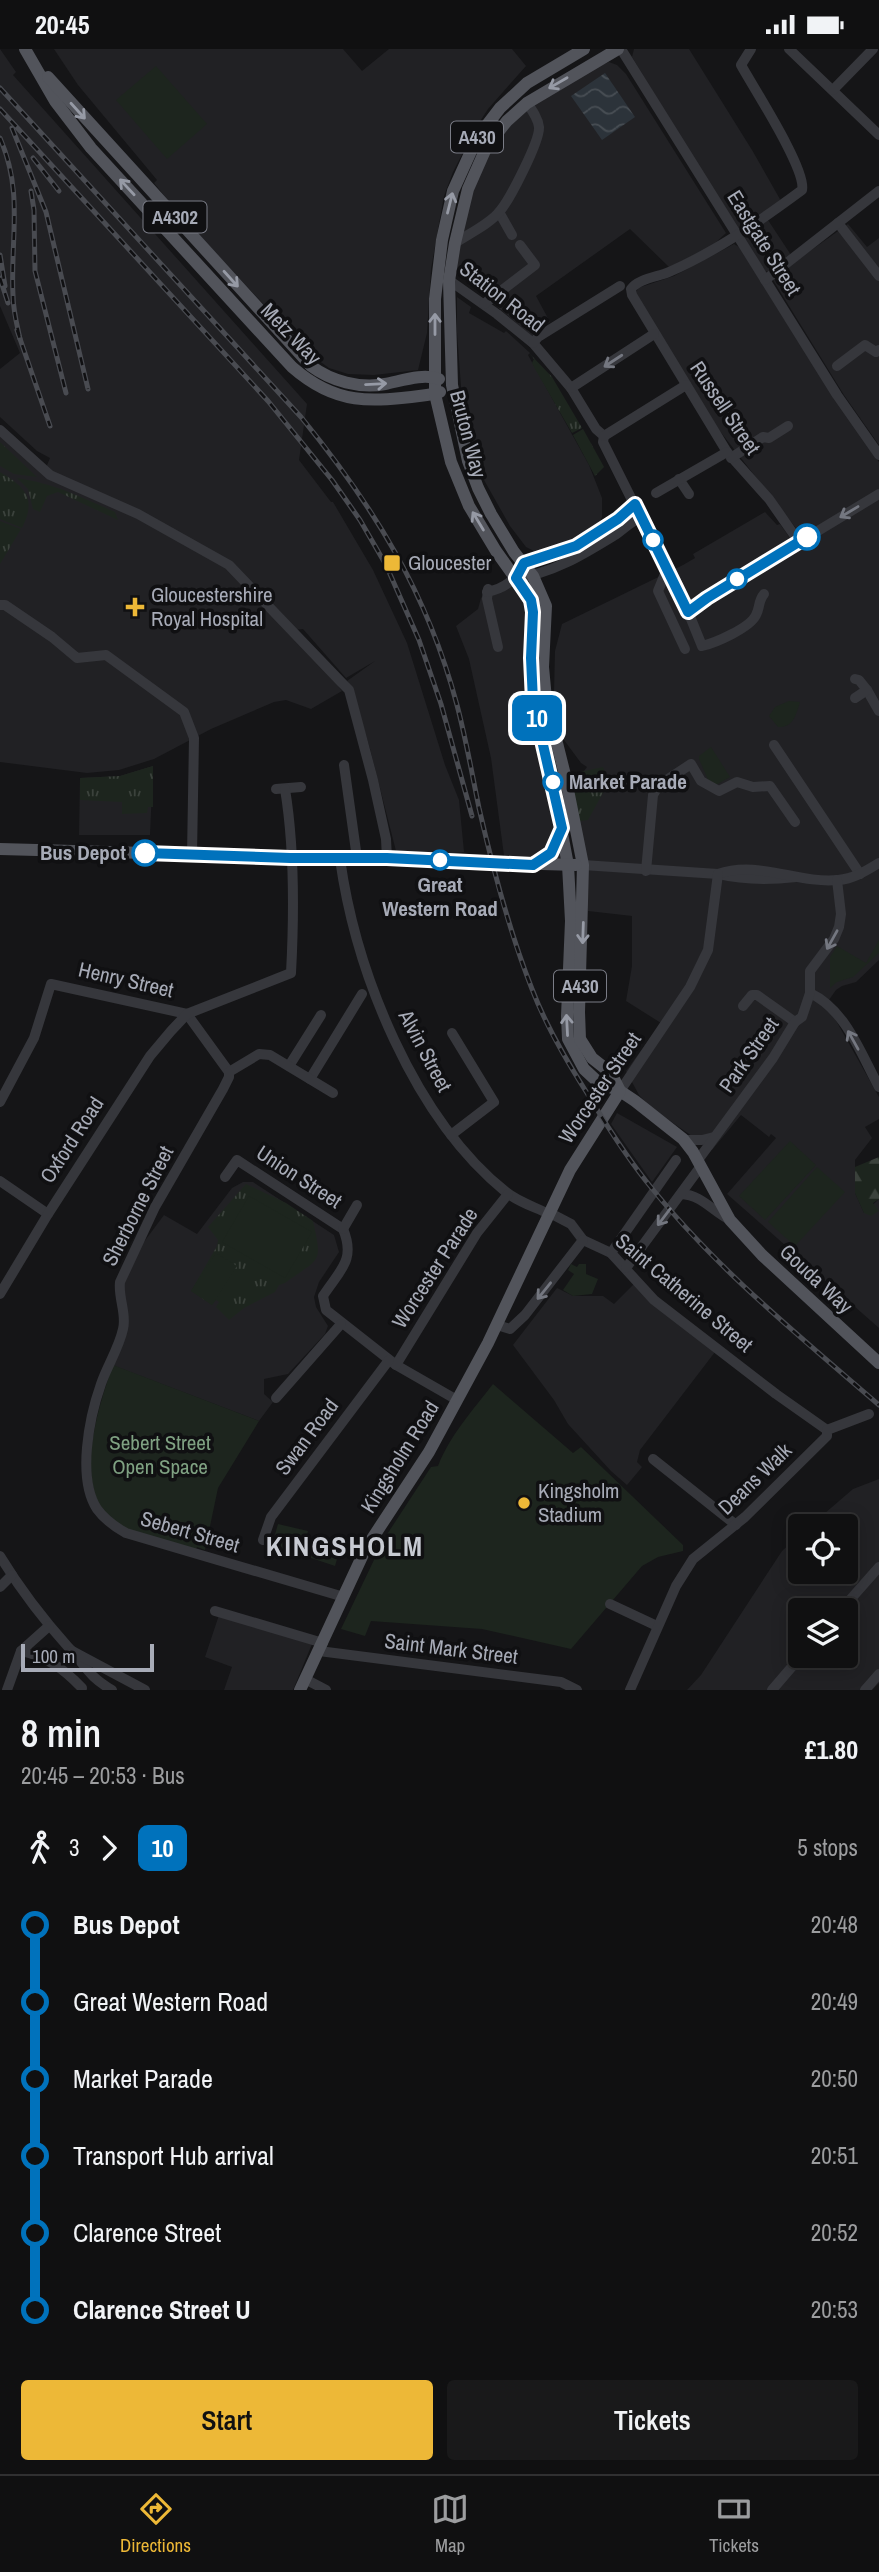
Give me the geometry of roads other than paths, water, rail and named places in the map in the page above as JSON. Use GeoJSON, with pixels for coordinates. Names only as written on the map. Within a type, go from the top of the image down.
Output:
{"type":"FeatureCollection","features":[{"type":"Feature","properties":{"kind":"main road","name":"Bruton Way"},"geometry":{"type":"LineString","coordinates":[[568,865],[533,701],[531,600],[468,506],[451,462],[435,394],[435,299],[453,191],[477,138],[500,108],[527,83],[584,49]]}},
{"type":"Feature","properties":{"kind":"main road","name":"Bruton Way"},"geometry":{"type":"LineString","coordinates":[[583,865],[546,699],[543,667],[546,606],[533,576],[514,552],[478,488],[464,442],[452,385],[449,281],[468,189],[487,146],[507,121],[527,103],[619,49]]}},
{"type":"Feature","properties":{"kind":"main road","name":"Metz Way"},"geometry":{"type":"LineString","coordinates":[[29,55],[311,366],[334,378],[365,385],[435,377]]}},
{"type":"Feature","properties":{"kind":"main road","name":"Metz Way"},"geometry":{"type":"LineString","coordinates":[[29,55],[55,101],[91,148],[292,367],[308,380],[327,392],[367,400],[435,394],[452,385]]}},
{"type":"Feature","properties":{"kind":"main road"},"geometry":{"type":"LineString","coordinates":[[435,377],[452,385]]}},
{"type":"Feature","properties":{"kind":"main road"},"geometry":{"type":"LineString","coordinates":[[533,865],[551,853],[562,828]]}},
{"type":"Feature","properties":{"kind":"main road"},"geometry":{"type":"LineString","coordinates":[[0,849],[583,865]]}},
{"type":"Feature","properties":{"kind":"main road","name":"A430"},"geometry":{"type":"LineString","coordinates":[[568,865],[571,921],[568,1039],[584,1069],[598,1083],[620,1091]]}},
{"type":"Feature","properties":{"kind":"main road","name":"A430"},"geometry":{"type":"LineString","coordinates":[[583,865],[580,1039],[592,1058],[611,1073],[620,1091]]}},
{"type":"Feature","properties":{"kind":"main road","name":"Gouda Way"},"geometry":{"type":"LineString","coordinates":[[620,1091],[684,1140],[730,1220],[762,1255],[879,1363]]}},
{"type":"Feature","properties":{"kind":"main road","name":"Worcester Street"},"geometry":{"type":"LineString","coordinates":[[498,1323],[578,1156],[620,1091]]}},
{"type":"Feature","properties":{"kind":"main road","name":"Kingsholm Road"},"geometry":{"type":"LineString","coordinates":[[303,1684],[366,1548],[429,1452],[498,1323]]}},
{"type":"Feature","properties":{"kind":"street","name":"Eastgate Street"},"geometry":{"type":"LineString","coordinates":[[619,49],[837,395],[879,455]]}},
{"type":"Feature","properties":{"kind":"street"},"geometry":{"type":"LineString","coordinates":[[533,343],[538,337],[625,288],[700,258],[802,190],[804,182],[789,151],[741,65],[751,49]]}},
{"type":"Feature","properties":{"kind":"street"},"geometry":{"type":"LineString","coordinates":[[789,49],[879,135]]}},
{"type":"Feature","properties":{"kind":"street"},"geometry":{"type":"LineString","coordinates":[[833,90],[873,49]]}},
{"type":"Feature","properties":{"kind":"street"},"geometry":{"type":"LineString","coordinates":[[455,243],[499,212],[538,138],[539,125],[527,103]]}},
{"type":"Feature","properties":{"kind":"street"},"geometry":{"type":"LineString","coordinates":[[765,280],[879,191]]}},
{"type":"Feature","properties":{"kind":"street"},"geometry":{"type":"LineString","coordinates":[[499,212],[512,235]]}},
{"type":"Feature","properties":{"kind":"street"},"geometry":{"type":"LineString","coordinates":[[838,223],[879,277]]}},
{"type":"Feature","properties":{"kind":"street"},"geometry":{"type":"LineString","coordinates":[[484,304],[535,265],[520,245]]}},
{"type":"Feature","properties":{"kind":"street","name":"Station Road"},"geometry":{"type":"LineString","coordinates":[[438,270],[533,343],[571,388],[596,429],[604,436],[603,442],[642,517],[702,646],[722,639],[751,622],[764,594]]}},
{"type":"Feature","properties":{"kind":"street","name":"Russell Street"},"geometry":{"type":"LineString","coordinates":[[625,288],[632,295],[729,455],[769,499],[799,542]]}},
{"type":"Feature","properties":{"kind":"street"},"geometry":{"type":"LineString","coordinates":[[571,388],[654,334]]}},
{"type":"Feature","properties":{"kind":"street"},"geometry":{"type":"LineString","coordinates":[[837,366],[865,345],[876,352],[879,350]]}},
{"type":"Feature","properties":{"kind":"street"},"geometry":{"type":"LineString","coordinates":[[604,436],[686,385]]}},
{"type":"Feature","properties":{"kind":"street"},"geometry":{"type":"LineString","coordinates":[[656,493],[679,478],[762,436],[769,437],[788,426]]}},
{"type":"Feature","properties":{"kind":"street"},"geometry":{"type":"LineString","coordinates":[[0,431],[50,475],[138,514],[229,565],[348,688],[373,780],[386,839],[387,858]]}},
{"type":"Feature","properties":{"kind":"street"},"geometry":{"type":"LineString","coordinates":[[679,478],[689,494]]}},
{"type":"Feature","properties":{"kind":"street"},"geometry":{"type":"LineString","coordinates":[[688,612],[879,494]]}},
{"type":"Feature","properties":{"kind":"street"},"geometry":{"type":"LineString","coordinates":[[516,578],[524,563],[576,546],[618,519],[635,504]]}},
{"type":"Feature","properties":{"kind":"street"},"geometry":{"type":"LineString","coordinates":[[498,647],[490,590],[516,578],[533,576],[575,559],[642,517]]}},
{"type":"Feature","properties":{"kind":"street"},"geometry":{"type":"LineString","coordinates":[[667,569],[660,580],[658,591],[685,649]]}},
{"type":"Feature","properties":{"kind":"street"},"geometry":{"type":"LineString","coordinates":[[0,605],[5,605],[43,631],[77,658],[106,655],[184,712],[194,739],[192,855]]}},
{"type":"Feature","properties":{"kind":"street"},"geometry":{"type":"LineString","coordinates":[[855,679],[867,690],[879,711]]}},
{"type":"Feature","properties":{"kind":"street"},"geometry":{"type":"LineString","coordinates":[[855,698],[867,690]]}},
{"type":"Feature","properties":{"kind":"street"},"geometry":{"type":"LineString","coordinates":[[774,745],[860,874]]}},
{"type":"Feature","properties":{"kind":"street"},"geometry":{"type":"LineString","coordinates":[[646,871],[653,795],[659,785],[691,764],[701,781],[719,791],[737,782],[753,787],[770,786],[794,822]]}},
{"type":"Feature","properties":{"kind":"street"},"geometry":{"type":"LineString","coordinates":[[344,765],[357,858]]}},
{"type":"Feature","properties":{"kind":"street"},"geometry":{"type":"LineString","coordinates":[[301,787],[281,789],[288,808],[290,973],[187,1014],[229,1072],[259,1054],[270,1055],[333,1093]]}},
{"type":"Feature","properties":{"kind":"street","name":"Alvin Street"},"geometry":{"type":"LineString","coordinates":[[340,859],[361,954],[403,1057],[451,1135],[474,1163],[509,1194],[549,1214]]}},
{"type":"Feature","properties":{"kind":"street"},"geometry":{"type":"LineString","coordinates":[[583,865],[718,874],[733,869],[837,880],[860,874],[879,864]]}},
{"type":"Feature","properties":{"kind":"street","name":"Worcester Street"},"geometry":{"type":"LineString","coordinates":[[620,1091],[690,987],[708,950],[718,874]]}},
{"type":"Feature","properties":{"kind":"street","name":"Park Street"},"geometry":{"type":"LineString","coordinates":[[626,1268],[681,1194],[715,1136],[773,1058],[795,1023],[803,1017],[810,993],[810,971],[834,940],[839,927],[841,914],[837,880]]}},
{"type":"Feature","properties":{"kind":"street","name":"Henry Street"},"geometry":{"type":"LineString","coordinates":[[0,1102],[34,1038],[51,984],[187,1014]]}},
{"type":"Feature","properties":{"kind":"street"},"geometry":{"type":"LineString","coordinates":[[810,993],[821,999],[842,1019],[879,1087]]}},
{"type":"Feature","properties":{"kind":"street"},"geometry":{"type":"LineString","coordinates":[[310,1079],[362,994]]}},
{"type":"Feature","properties":{"kind":"street"},"geometry":{"type":"LineString","coordinates":[[743,1006],[752,995],[757,995],[795,1023]]}},
{"type":"Feature","properties":{"kind":"street","name":"Oxford Road"},"geometry":{"type":"LineString","coordinates":[[0,1294],[48,1213],[150,1056],[187,1014]]}},
{"type":"Feature","properties":{"kind":"street"},"geometry":{"type":"LineString","coordinates":[[289,1066],[321,1015]]}},
{"type":"Feature","properties":{"kind":"street"},"geometry":{"type":"LineString","coordinates":[[451,1135],[494,1102],[452,1033]]}},
{"type":"Feature","properties":{"kind":"street","name":"Sherborne Street"},"geometry":{"type":"LineString","coordinates":[[109,1364],[124,1328],[120,1282],[155,1207],[223,1089],[229,1072]]}},
{"type":"Feature","properties":{"kind":"street"},"geometry":{"type":"LineString","coordinates":[[684,1140],[702,1140],[715,1136]]}},
{"type":"Feature","properties":{"kind":"street","name":"Union Street"},"geometry":{"type":"LineString","coordinates":[[225,1177],[237,1160],[343,1229],[349,1244],[348,1258],[323,1296],[326,1310],[341,1324]]}},
{"type":"Feature","properties":{"kind":"street"},"geometry":{"type":"LineString","coordinates":[[611,1253],[672,1173],[676,1160]]}},
{"type":"Feature","properties":{"kind":"street"},"geometry":{"type":"LineString","coordinates":[[0,1181],[48,1213]]}},
{"type":"Feature","properties":{"kind":"street","name":"Worcester Parade"},"geometry":{"type":"LineString","coordinates":[[392,1362],[424,1318],[477,1233],[509,1194]]}},
{"type":"Feature","properties":{"kind":"street","name":"Gouda Way"},"geometry":{"type":"LineString","coordinates":[[681,1194],[697,1195],[715,1213],[730,1220]]}},
{"type":"Feature","properties":{"kind":"street"},"geometry":{"type":"LineString","coordinates":[[343,1229],[357,1205]]}},
{"type":"Feature","properties":{"kind":"street","name":"Saint Catherine Street"},"geometry":{"type":"LineString","coordinates":[[549,1214],[571,1224],[583,1240],[611,1253],[654,1300],[827,1430]]}},
{"type":"Feature","properties":{"kind":"street"},"geometry":{"type":"LineString","coordinates":[[498,1323],[510,1329],[525,1315],[583,1240]]}},
{"type":"Feature","properties":{"kind":"street"},"geometry":{"type":"LineString","coordinates":[[276,1398],[341,1324],[392,1362],[457,1400]]}},
{"type":"Feature","properties":{"kind":"street","name":"Swan Road"},"geometry":{"type":"LineString","coordinates":[[263,1540],[271,1517],[392,1362]]}},
{"type":"Feature","properties":{"kind":"street","name":"Sebert Street"},"geometry":{"type":"LineString","coordinates":[[109,1364],[94,1406],[87,1465],[87,1483],[92,1498],[106,1519],[126,1533],[138,1537],[344,1597]]}},
{"type":"Feature","properties":{"kind":"street"},"geometry":{"type":"LineString","coordinates":[[827,1430],[869,1414]]}},
{"type":"Feature","properties":{"kind":"street","name":"Deans Walk"},"geometry":{"type":"LineString","coordinates":[[630,1690],[676,1586],[694,1559],[736,1525],[827,1436],[827,1430]]}},
{"type":"Feature","properties":{"kind":"street"},"geometry":{"type":"LineString","coordinates":[[653,1459],[736,1525]]}},
{"type":"Feature","properties":{"kind":"street"},"geometry":{"type":"LineString","coordinates":[[0,1556],[49,1626],[72,1650],[80,1665],[111,1690]]}},
{"type":"Feature","properties":{"kind":"street"},"geometry":{"type":"LineString","coordinates":[[852,1598],[879,1567]]}},
{"type":"Feature","properties":{"kind":"street"},"geometry":{"type":"LineString","coordinates":[[0,1587],[12,1575]]}},
{"type":"Feature","properties":{"kind":"street"},"geometry":{"type":"LineString","coordinates":[[610,1604],[657,1626]]}},
{"type":"Feature","properties":{"kind":"street","name":"Saint Mark Street"},"geometry":{"type":"LineString","coordinates":[[215,1612],[321,1647],[561,1682],[577,1690]]}},
{"type":"Feature","properties":{"kind":"street"},"geometry":{"type":"LineString","coordinates":[[7,1690],[21,1651],[49,1626]]}},
{"type":"Feature","properties":{"kind":"street"},"geometry":{"type":"LineString","coordinates":[[72,1650],[145,1690]]}},
{"type":"Feature","properties":{"kind":"street"},"geometry":{"type":"LineString","coordinates":[[21,1651],[46,1658],[82,1688]]}},
{"type":"Feature","properties":{"kind":"street"},"geometry":{"type":"LineString","coordinates":[[772,1690],[791,1668]]}},
{"type":"Feature","properties":{"kind":"street"},"geometry":{"type":"LineString","coordinates":[[865,1690],[879,1674]]}},
{"type":"Feature","properties":{"kind":"street"},"geometry":{"type":"LineString","coordinates":[[303,1684],[326,1690]]}},
{"type":"Feature","properties":{"kind":"water"},"geometry":{"type":"Polygon","coordinates":[[[605,73],[635,117],[602,140],[571,96],[605,73]]]}},
{"type":"Feature","properties":{"kind":"railway"},"geometry":{"type":"LineString","coordinates":[[0,88],[301,417],[375,518],[414,588],[445,664],[460,718],[484,831],[509,922],[538,1003],[564,1055],[622,1149],[672,1212],[757,1299],[879,1405]]}},
{"type":"Feature","properties":{"kind":"railway"},"geometry":{"type":"LineString","coordinates":[[0,109],[268,401],[332,480],[360,520],[386,565],[419,640],[441,704],[472,816]]}},
{"type":"Feature","properties":{"kind":"railway"},"geometry":{"type":"LineString","coordinates":[[12,128],[46,212],[88,389]]}},
{"type":"Feature","properties":{"kind":"railway"},"geometry":{"type":"LineString","coordinates":[[0,138],[12,178],[14,197],[13,301],[20,339]]}},
{"type":"Feature","properties":{"kind":"railway"},"geometry":{"type":"LineString","coordinates":[[33,158],[59,191]]}},
{"type":"Feature","properties":{"kind":"railway"},"geometry":{"type":"LineString","coordinates":[[31,191],[35,271],[66,393]]}},
{"type":"Feature","properties":{"kind":"railway"},"geometry":{"type":"LineString","coordinates":[[0,255],[5,286]]}},
{"type":"Feature","properties":{"kind":"railway"},"geometry":{"type":"LineString","coordinates":[[0,278],[8,303]]}},
{"type":"Feature","properties":{"kind":"railway"},"geometry":{"type":"LineString","coordinates":[[17,330],[50,426]]}},
{"type":"Feature","properties":{"kind":"place","name":"Gloucester"},"geometry":{"type":"Point","coordinates":[392,563]}},
{"type":"Feature","properties":{"kind":"place","name":"Gloucestershire Royal Hospital"},"geometry":{"type":"Point","coordinates":[135,607]}},
{"type":"Feature","properties":{"kind":"place","name":"Market Parade"},"geometry":{"type":"Point","coordinates":[553,782]}},
{"type":"Feature","properties":{"kind":"place","name":"Bus Depot"},"geometry":{"type":"Point","coordinates":[145,853]}},
{"type":"Feature","properties":{"kind":"place","name":"Great Western Road"},"geometry":{"type":"Point","coordinates":[440,860]}},
{"type":"Feature","properties":{"kind":"place","name":"Kingsholm Stadium"},"geometry":{"type":"Point","coordinates":[524,1503]}},
{"type":"Feature","properties":{"kind":"district","name":"KINGSHOLM"},"geometry":{"type":"Point","coordinates":[345,1546]}},
{"type":"Feature","properties":{"kind":"park label","name":"Sebert Street Open Space"},"geometry":{"type":"Point","coordinates":[160,1455]}}]}
